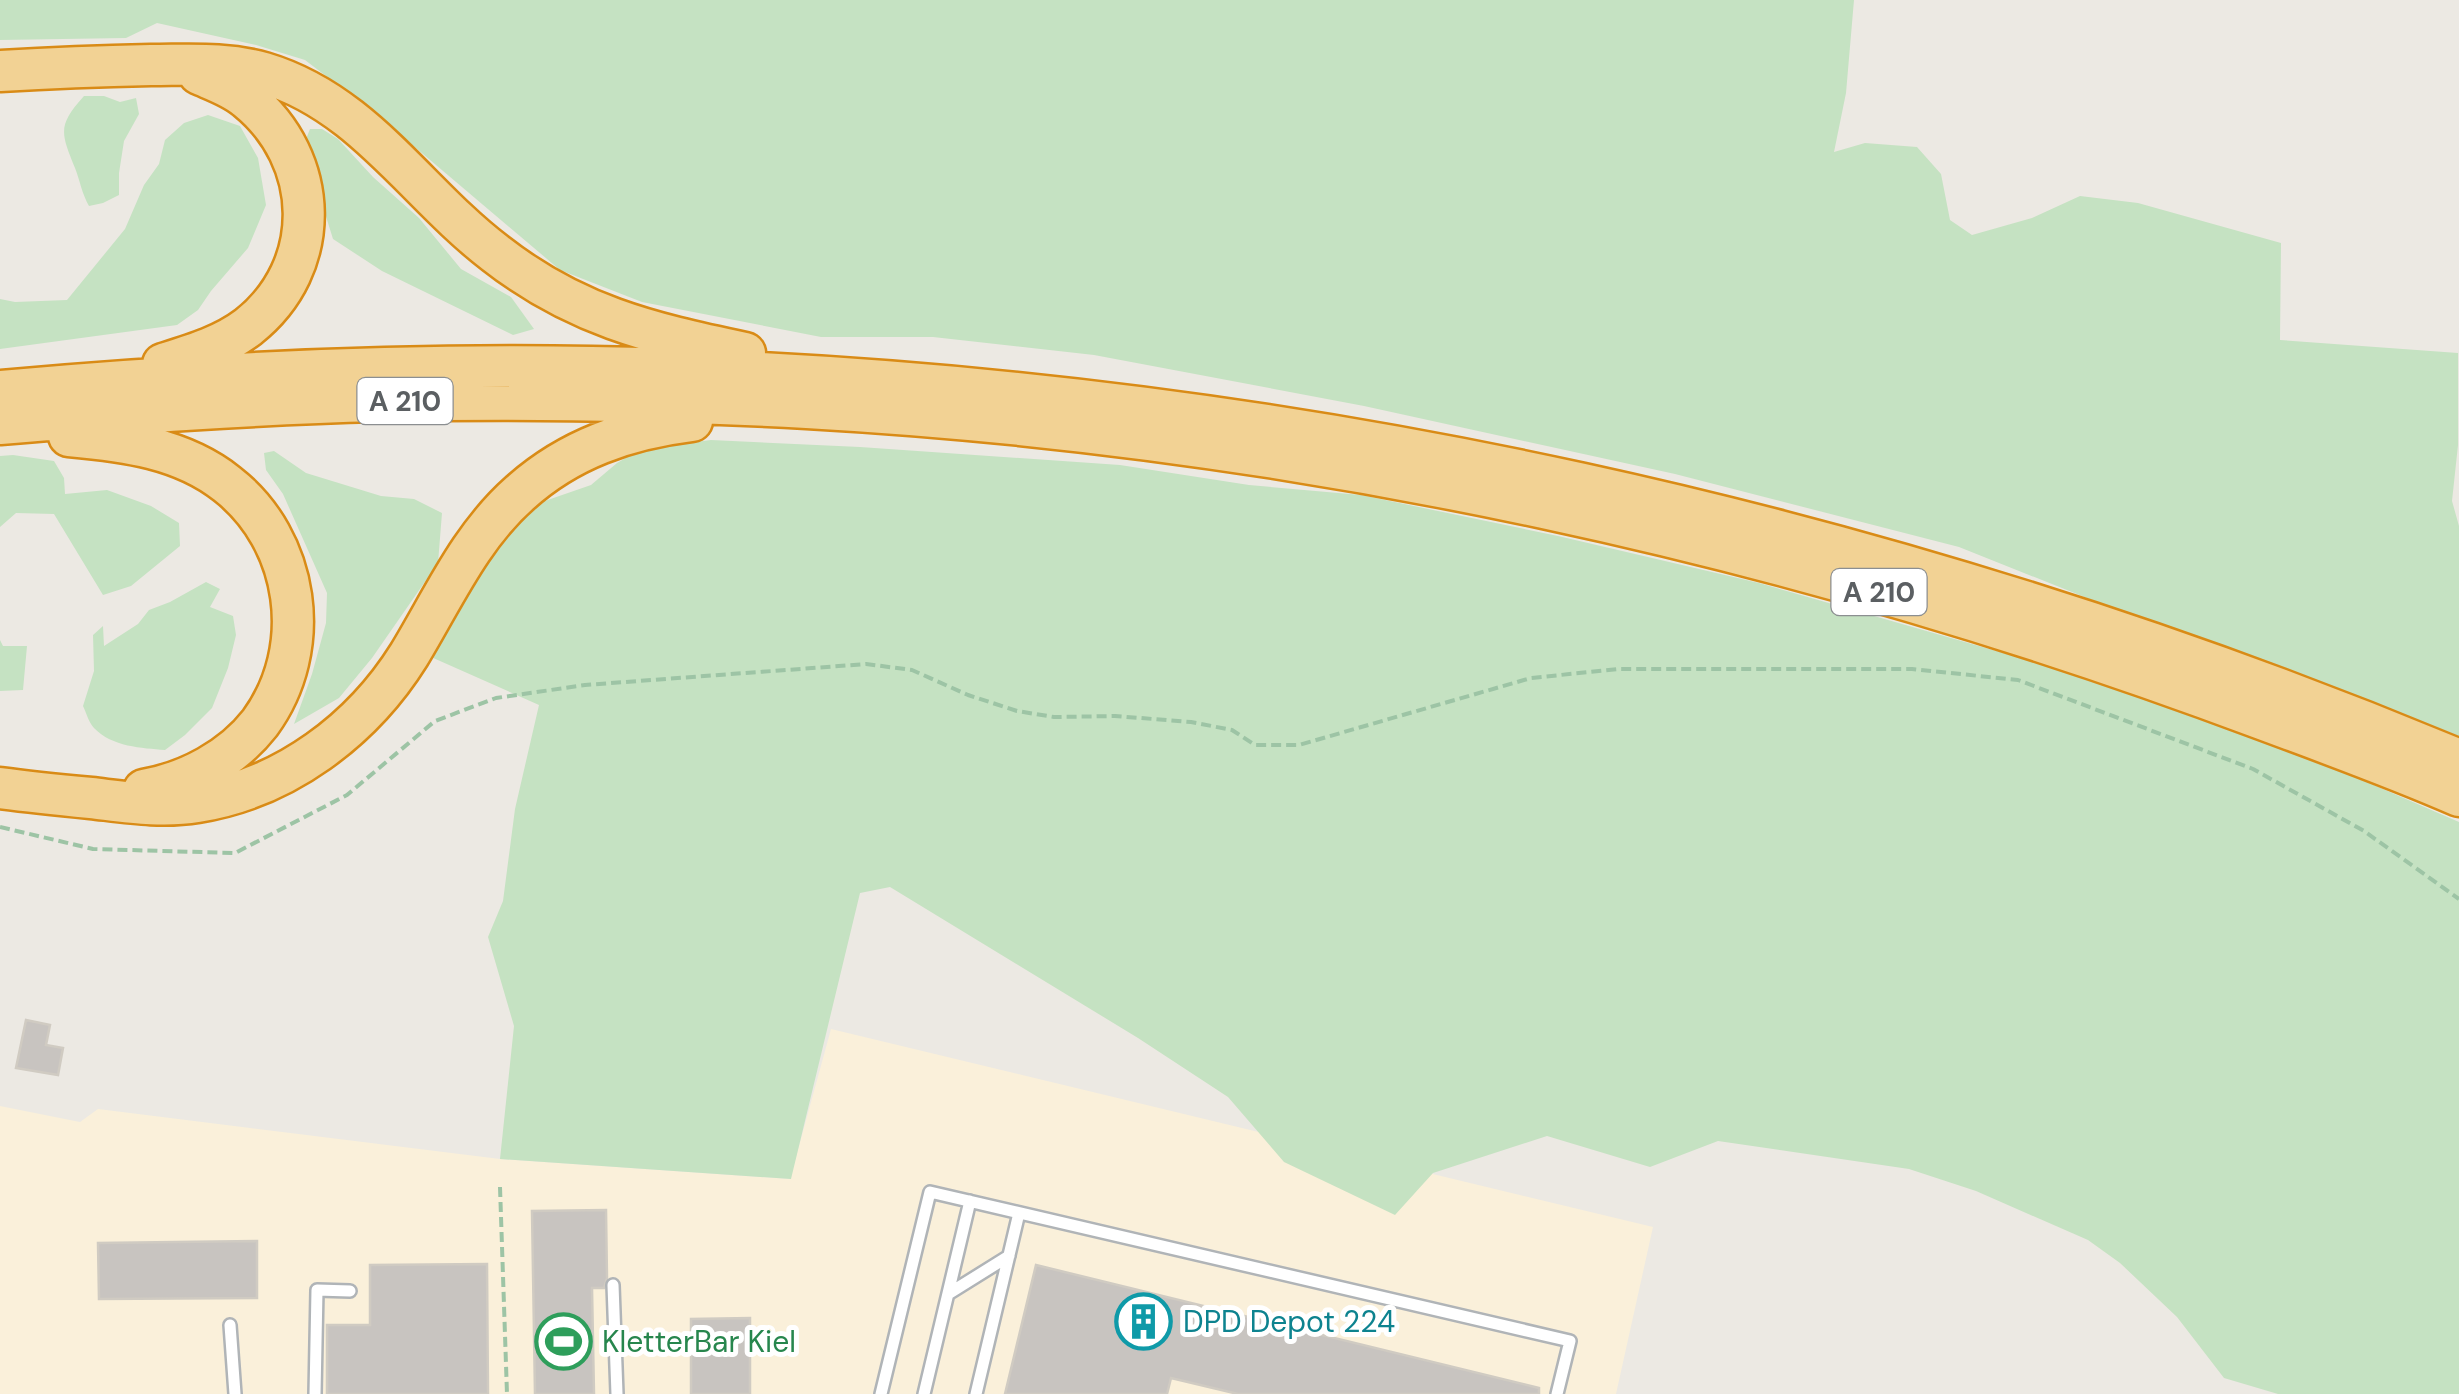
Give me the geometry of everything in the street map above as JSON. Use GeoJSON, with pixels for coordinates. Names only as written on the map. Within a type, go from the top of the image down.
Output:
{"type":"FeatureCollection","features":[{"type":"Feature","properties":{"kind":"highway"},"geometry":{"type":"LineString","coordinates":[[0,71],[193,63],[238,66],[268,74],[345,115],[384,146],[494,253],[550,290],[591,311],[655,334],[892,382]]}},
{"type":"Feature","properties":{"kind":"highway"},"geometry":{"type":"LineString","coordinates":[[101,382],[234,338],[275,299],[299,254],[305,209],[302,188],[297,168],[278,132],[243,96],[195,72],[166,65]]}},
{"type":"Feature","properties":{"kind":"highway","name":"A 210"},"geometry":{"type":"LineString","coordinates":[[0,390],[334,369],[668,368],[1034,394],[1254,422],[1464,458],[1723,516],[1958,581],[2222,669],[2459,760]]}},
{"type":"Feature","properties":{"kind":"highway","name":"A 210"},"geometry":{"type":"LineString","coordinates":[[0,426],[163,412],[373,401],[578,400],[810,408],[1020,425],[1279,458],[1435,486],[1724,550],[1927,606],[2225,705],[2459,796]]}},
{"type":"Feature","properties":{"kind":"highway"},"geometry":{"type":"LineString","coordinates":[[0,788],[167,805],[196,802],[252,787],[284,772],[357,721],[393,680],[464,560],[499,513],[569,456],[644,428],[810,408]]}},
{"type":"Feature","properties":{"kind":"highway"},"geometry":{"type":"LineString","coordinates":[[0,426],[140,446],[200,466],[251,506],[269,530],[283,559],[291,591],[294,618],[284,678],[259,723],[238,746],[193,776],[164,786],[88,798]]}},
{"type":"Feature","properties":{"kind":"lane"},"geometry":{"type":"LineString","coordinates":[[881,1394],[930,1192],[1570,1341],[1557,1394]]}},
{"type":"Feature","properties":{"kind":"lane"},"geometry":{"type":"LineString","coordinates":[[924,1394],[970,1202]]}},
{"type":"Feature","properties":{"kind":"lane"},"geometry":{"type":"LineString","coordinates":[[976,1394],[1019,1213]]}},
{"type":"Feature","properties":{"kind":"lane"},"geometry":{"type":"LineString","coordinates":[[948,1294],[1009,1256]]}},
{"type":"Feature","properties":{"kind":"lane"},"geometry":{"type":"LineString","coordinates":[[613,1285],[617,1394]]}},
{"type":"Feature","properties":{"kind":"lane"},"geometry":{"type":"LineString","coordinates":[[315,1394],[317,1290],[350,1291]]}},
{"type":"Feature","properties":{"kind":"lane"},"geometry":{"type":"LineString","coordinates":[[230,1325],[235,1394]]}},
{"type":"Feature","properties":{"kind":"path"},"geometry":{"type":"LineString","coordinates":[[0,827],[92,849],[235,853],[347,796],[435,721],[496,698],[585,685],[866,664],[912,670],[968,695],[1054,718],[1115,716],[1191,722],[1232,730],[1255,744],[1299,745],[1531,678],[1618,670],[1912,668],[2018,680],[2252,769],[2364,831],[2459,899]]}},
{"type":"Feature","properties":{"kind":"path"},"geometry":{"type":"LineString","coordinates":[[500,1187],[506,1394]]}},
{"type":"Feature","properties":{"kind":"shaded area"},"geometry":{"type":"Polygon","coordinates":[[[831,1029],[1653,1227],[1616,1394],[0,1394],[0,1106],[80,1122],[98,1109],[500,1159],[790,1179],[831,1029]]]}},
{"type":"Feature","properties":{"kind":"green space"},"geometry":{"type":"Polygon","coordinates":[[[0,0],[1854,0],[1846,93],[1834,152],[1865,143],[1917,147],[1941,174],[1950,220],[1972,235],[2032,218],[2080,196],[2138,203],[2281,243],[2280,340],[2458,353],[2458,445],[2452,501],[2459,526],[2459,736],[1959,547],[1675,474],[1364,406],[1094,355],[933,337],[821,337],[642,302],[560,270],[377,115],[305,60],[157,23],[126,38],[0,40],[0,0]]]}},
{"type":"Feature","properties":{"kind":"green space"},"geometry":{"type":"Polygon","coordinates":[[[84,96],[104,96],[120,102],[136,98],[139,114],[124,141],[119,195],[89,206],[64,130],[69,115],[84,96]]]}},
{"type":"Feature","properties":{"kind":"green space"},"geometry":{"type":"Polygon","coordinates":[[[208,115],[240,126],[258,158],[266,205],[248,248],[198,310],[177,325],[0,349],[0,299],[67,300],[125,229],[144,185],[159,164],[165,140],[184,123],[208,115]]]}},
{"type":"Feature","properties":{"kind":"green space"},"geometry":{"type":"Polygon","coordinates":[[[310,129],[322,129],[338,139],[419,218],[461,269],[511,297],[534,329],[513,335],[382,271],[333,239],[306,152],[310,129]]]}},
{"type":"Feature","properties":{"kind":"green space"},"geometry":{"type":"Polygon","coordinates":[[[711,440],[1120,465],[1249,485],[1361,495],[1558,536],[1759,583],[2101,681],[2293,750],[2459,822],[2459,1394],[2278,1394],[2224,1378],[2177,1317],[2120,1263],[2088,1240],[1976,1191],[1909,1169],[1718,1141],[1650,1167],[1547,1136],[1433,1173],[1395,1215],[1284,1162],[1228,1097],[890,887],[860,893],[791,1179],[500,1159],[514,1026],[488,937],[503,901],[515,809],[539,705],[431,657],[497,548],[539,503],[591,485],[641,449],[711,440]]]}},
{"type":"Feature","properties":{"kind":"green space"},"geometry":{"type":"Polygon","coordinates":[[[274,451],[306,473],[381,496],[414,499],[442,513],[438,563],[372,658],[339,698],[294,724],[326,623],[327,593],[283,494],[266,470],[264,453],[274,451]]]}},
{"type":"Feature","properties":{"kind":"green space"},"geometry":{"type":"Polygon","coordinates":[[[0,456],[54,461],[64,478],[65,494],[107,490],[151,506],[179,523],[180,546],[131,586],[103,595],[54,514],[16,513],[0,527],[0,456]]]}},
{"type":"Feature","properties":{"kind":"green space"},"geometry":{"type":"Polygon","coordinates":[[[206,582],[220,589],[210,607],[233,616],[236,635],[212,708],[165,750],[128,745],[101,734],[92,726],[83,706],[94,671],[93,635],[103,626],[104,646],[138,624],[149,610],[206,582]]]}},
{"type":"Feature","properties":{"kind":"green space"},"geometry":{"type":"Polygon","coordinates":[[[0,640],[3,646],[27,646],[23,690],[0,691],[0,640]]]}},
{"type":"Feature","properties":{"kind":"building"},"geometry":{"type":"Polygon","coordinates":[[[26,1020],[50,1025],[46,1045],[63,1048],[58,1075],[16,1068],[26,1020]]]}},
{"type":"Feature","properties":{"kind":"building","name":"KletterBar Kiel"},"geometry":{"type":"Polygon","coordinates":[[[606,1210],[607,1278],[604,1288],[592,1288],[594,1394],[535,1394],[532,1211],[606,1210]]]}},
{"type":"Feature","properties":{"kind":"building"},"geometry":{"type":"Polygon","coordinates":[[[257,1241],[257,1298],[99,1299],[98,1243],[257,1241]]]}},
{"type":"Feature","properties":{"kind":"building"},"geometry":{"type":"Polygon","coordinates":[[[487,1264],[488,1394],[327,1394],[327,1325],[370,1325],[370,1265],[487,1264]]]}},
{"type":"Feature","properties":{"kind":"building","name":"DPD Depot 224"},"geometry":{"type":"Polygon","coordinates":[[[1036,1265],[1539,1388],[1539,1394],[1238,1394],[1171,1378],[1167,1394],[1005,1394],[1036,1265]]]}},
{"type":"Feature","properties":{"kind":"building"},"geometry":{"type":"Polygon","coordinates":[[[750,1318],[750,1394],[691,1394],[691,1319],[750,1318]]]}},
{"type":"Feature","properties":{"kind":"place","name":"DPD Depot 224"},"geometry":{"type":"Point","coordinates":[1144,1321]}},
{"type":"Feature","properties":{"kind":"place","name":"KletterBar Kiel"},"geometry":{"type":"Point","coordinates":[563,1341]}}]}
